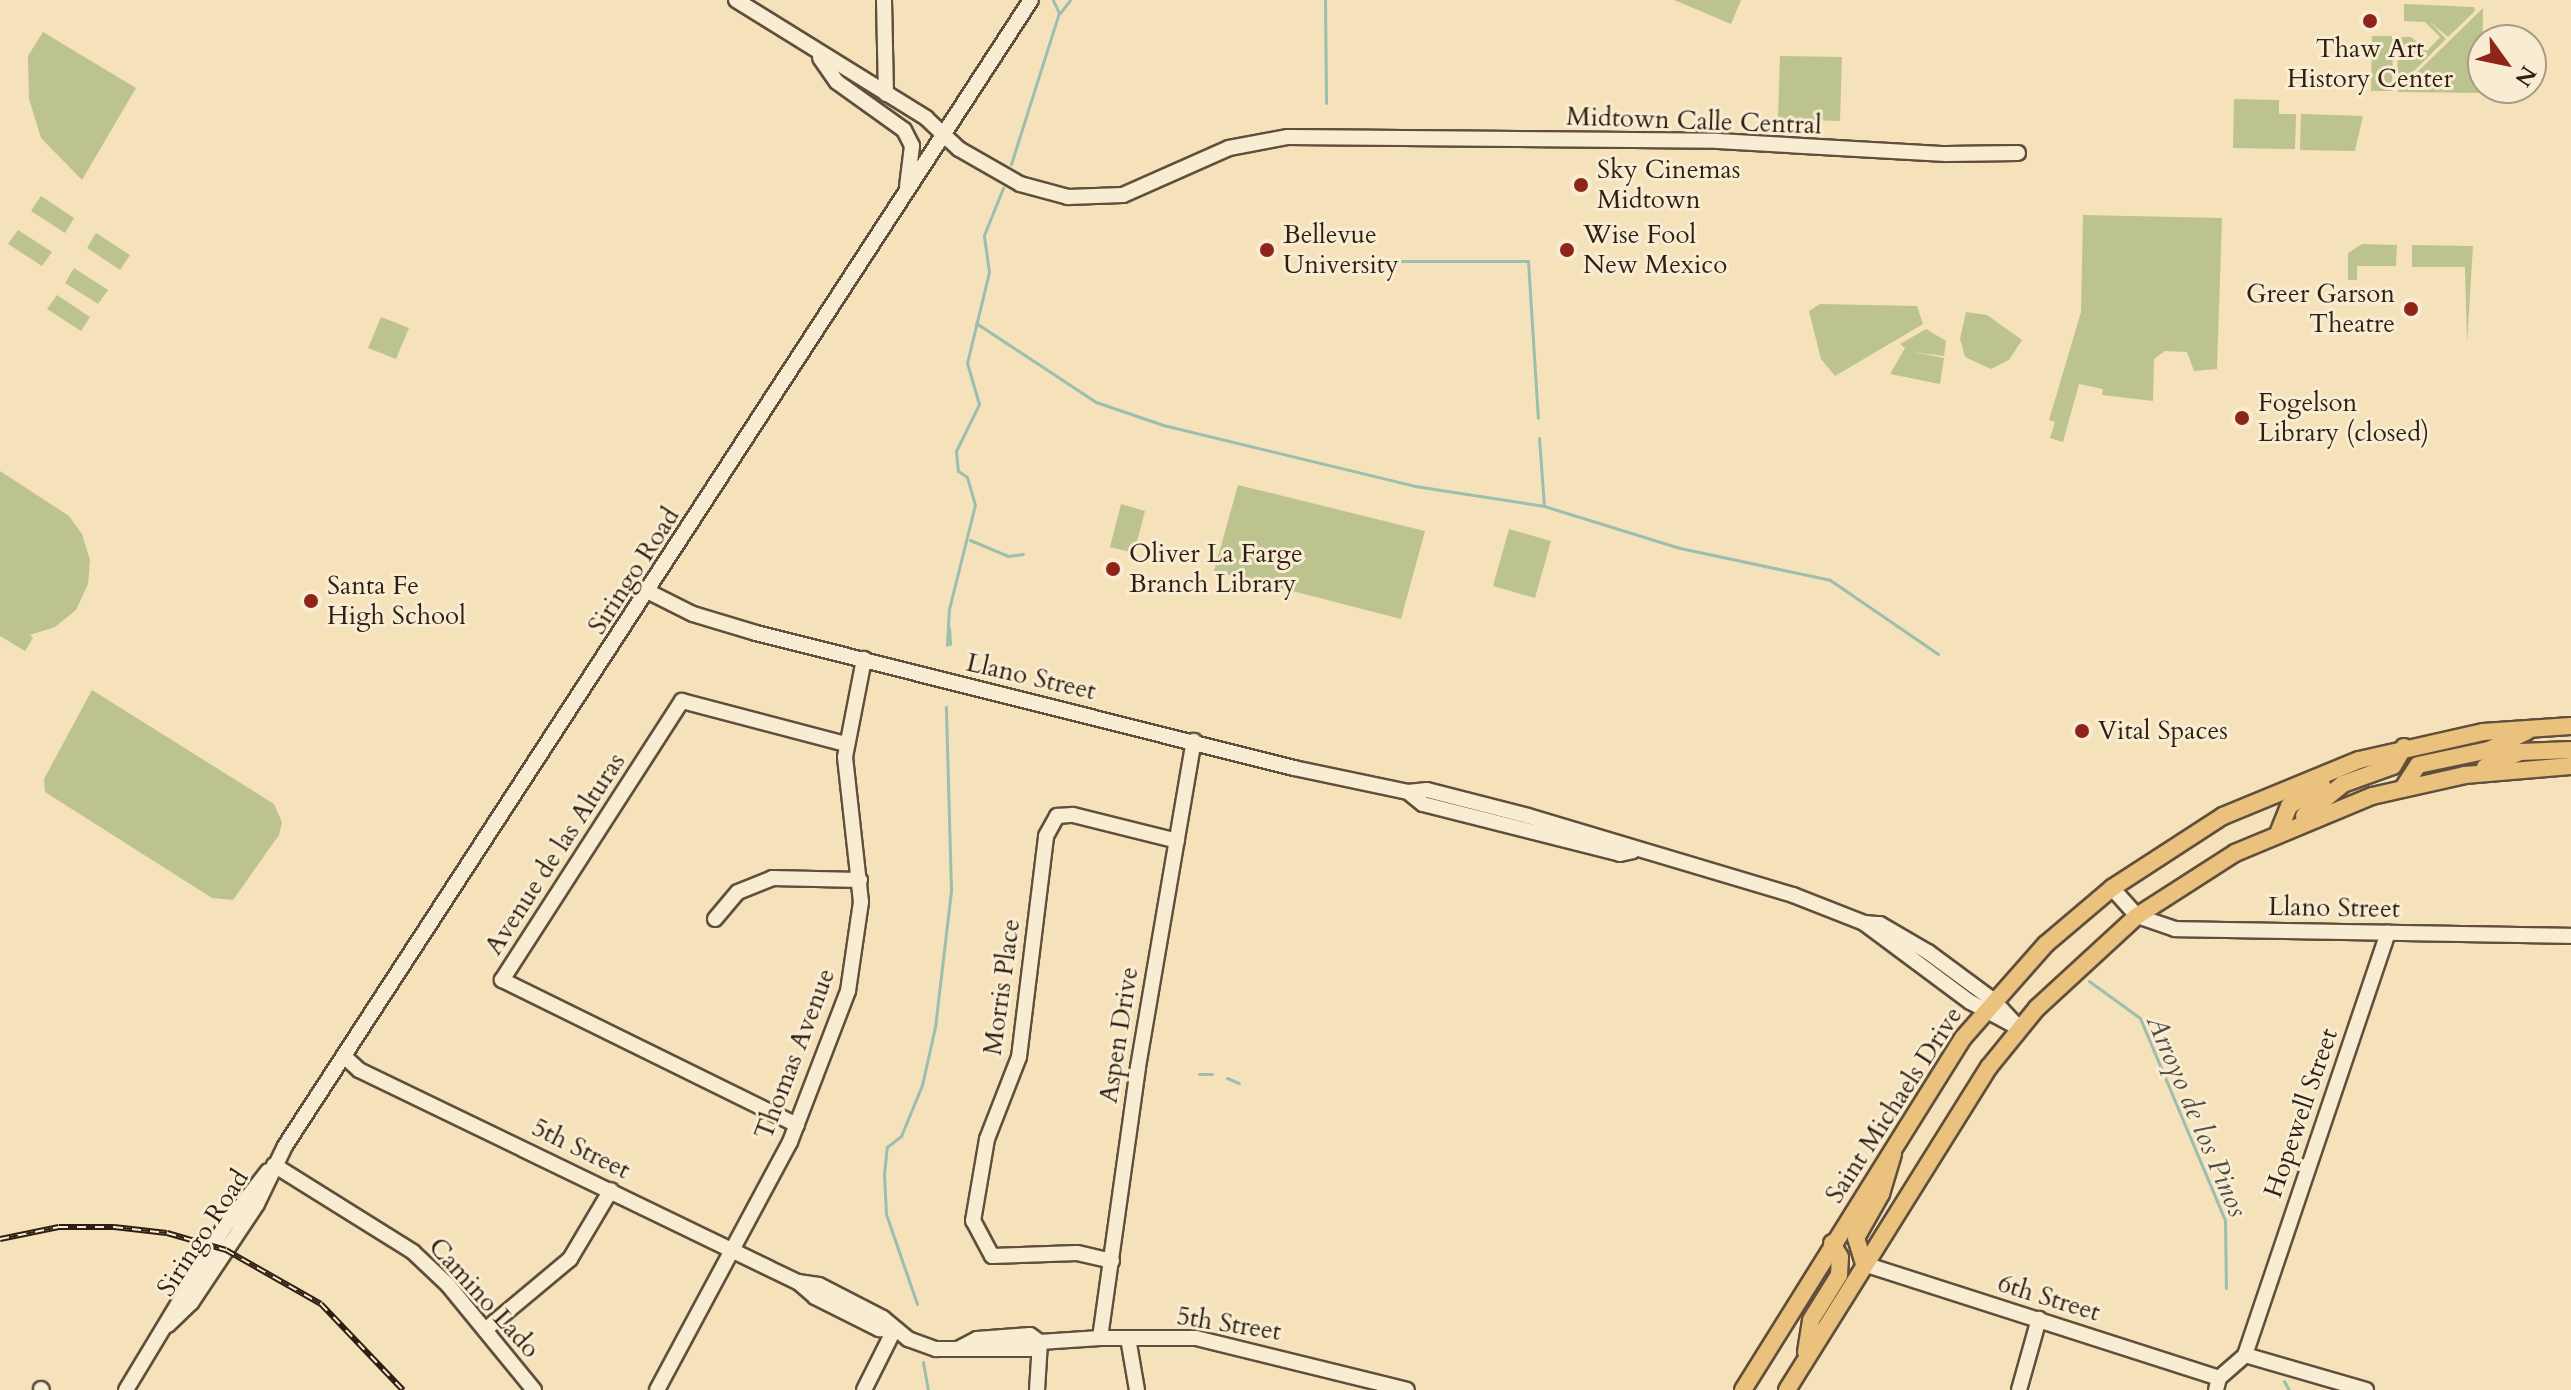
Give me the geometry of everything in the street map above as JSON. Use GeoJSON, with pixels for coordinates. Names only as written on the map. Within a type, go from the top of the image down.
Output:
{"type":"FeatureCollection","features":[{"type":"Feature","properties":{"kind":"main road","name":"Saint Michaels Drive"},"geometry":{"type":"LineString","coordinates":[[1743,1390],[1899,1133],[1989,1005],[2112,888],[2223,816],[2359,760],[2404,747],[2537,727],[2571,726]]}},
{"type":"Feature","properties":{"kind":"main road"},"geometry":{"type":"LineString","coordinates":[[2403,788],[2418,765],[2489,750],[2537,727]]}},
{"type":"Feature","properties":{"kind":"main road"},"geometry":{"type":"LineString","coordinates":[[2286,828],[2343,784],[2393,766],[2404,747]]}},
{"type":"Feature","properties":{"kind":"main road"},"geometry":{"type":"LineString","coordinates":[[2465,775],[2520,752],[2571,750]]}},
{"type":"Feature","properties":{"kind":"main road"},"geometry":{"type":"LineString","coordinates":[[2286,828],[2289,806],[2310,797],[2359,760]]}},
{"type":"Feature","properties":{"kind":"main road"},"geometry":{"type":"LineString","coordinates":[[1787,1390],[1970,1094],[2019,1028],[2137,916],[2199,874],[2286,828],[2403,788],[2465,775],[2571,766]]}},
{"type":"Feature","properties":{"kind":"main road"},"geometry":{"type":"LineString","coordinates":[[1864,1264],[1856,1238],[1881,1194],[1899,1133]]}},
{"type":"Feature","properties":{"kind":"main road"},"geometry":{"type":"LineString","coordinates":[[1804,1362],[1811,1320],[1839,1275],[1840,1257],[1832,1243]]}},
{"type":"Feature","properties":{"kind":"street","name":"Midtown Calle Central"},"geometry":{"type":"LineString","coordinates":[[736,0],[886,94],[943,136],[1020,184],[1053,195],[1089,198],[1150,187],[1255,140],[1369,137],[1718,141],[1946,154],[2018,153]]}},
{"type":"Feature","properties":{"kind":"street"},"geometry":{"type":"LineString","coordinates":[[884,0],[886,94]]}},
{"type":"Feature","properties":{"kind":"street","name":"Siringo Road"},"geometry":{"type":"LineString","coordinates":[[126,1390],[168,1325],[230,1217],[274,1165],[1031,0]]}},
{"type":"Feature","properties":{"kind":"street"},"geometry":{"type":"LineString","coordinates":[[818,54],[837,82],[904,130],[912,146],[906,192]]}},
{"type":"Feature","properties":{"kind":"street","name":"Llano Street"},"geometry":{"type":"LineString","coordinates":[[649,592],[707,619],[1408,792],[1423,804],[1527,818],[1620,841],[1633,851],[1793,895],[1864,923],[2019,1028]]}},
{"type":"Feature","properties":{"kind":"street","name":"Thomas Avenue"},"geometry":{"type":"LineString","coordinates":[[657,1390],[736,1251],[797,1125],[851,979],[860,880],[846,796],[846,744],[864,659]]}},
{"type":"Feature","properties":{"kind":"street","name":"Avenue de las Alturas"},"geometry":{"type":"LineString","coordinates":[[797,1125],[502,980],[682,701],[846,744]]}},
{"type":"Feature","properties":{"kind":"street","name":"Aspen Drive"},"geometry":{"type":"LineString","coordinates":[[1100,1338],[1194,741]]}},
{"type":"Feature","properties":{"kind":"street","name":"Morris Place"},"geometry":{"type":"LineString","coordinates":[[1112,1261],[1077,1253],[992,1256],[973,1221],[987,1139],[1019,1057],[1046,836],[1057,816],[1073,815],[1177,841]]}},
{"type":"Feature","properties":{"kind":"street"},"geometry":{"type":"LineString","coordinates":[[715,919],[738,892],[772,878],[860,880]]}},
{"type":"Feature","properties":{"kind":"street","name":"Llano Street"},"geometry":{"type":"LineString","coordinates":[[2112,888],[2137,916],[2175,929],[2571,936]]}},
{"type":"Feature","properties":{"kind":"street","name":"Hopewell Street"},"geometry":{"type":"LineString","coordinates":[[2218,1384],[2245,1355],[2388,933]]}},
{"type":"Feature","properties":{"kind":"street","name":"5th Street"},"geometry":{"type":"LineString","coordinates":[[345,1057],[378,1080],[736,1251],[798,1282],[815,1297],[879,1329],[894,1330],[925,1346],[1030,1349],[1040,1342],[1100,1338],[1222,1342],[1372,1385],[1407,1390]]}},
{"type":"Feature","properties":{"kind":"street","name":"Camino Lado"},"geometry":{"type":"LineString","coordinates":[[274,1165],[401,1242],[448,1285],[534,1390]]}},
{"type":"Feature","properties":{"kind":"street"},"geometry":{"type":"LineString","coordinates":[[485,1330],[570,1259],[611,1190]]}},
{"type":"Feature","properties":{"kind":"street","name":"6th Street"},"geometry":{"type":"LineString","coordinates":[[1864,1264],[2039,1319],[2218,1384]]}},
{"type":"Feature","properties":{"kind":"street"},"geometry":{"type":"LineString","coordinates":[[2019,1390],[2039,1319]]}},
{"type":"Feature","properties":{"kind":"street"},"geometry":{"type":"LineString","coordinates":[[864,1390],[894,1330]]}},
{"type":"Feature","properties":{"kind":"street"},"geometry":{"type":"LineString","coordinates":[[1128,1338],[1137,1390]]}},
{"type":"Feature","properties":{"kind":"street"},"geometry":{"type":"LineString","coordinates":[[1037,1390],[1040,1342]]}},
{"type":"Feature","properties":{"kind":"street"},"geometry":{"type":"LineString","coordinates":[[2245,1355],[2366,1390]]}},
{"type":"Feature","properties":{"kind":"green space"},"geometry":{"type":"Polygon","coordinates":[[[1674,0],[1741,0],[1731,24],[1674,0]]]}},
{"type":"Feature","properties":{"kind":"green space"},"geometry":{"type":"Polygon","coordinates":[[[2404,4],[2474,7],[2475,11],[2448,37],[2430,22],[2446,39],[2397,88],[2398,37],[2411,37],[2427,51],[2440,37],[2425,22],[2404,21],[2404,4]]]}},
{"type":"Feature","properties":{"kind":"green space"},"geometry":{"type":"Polygon","coordinates":[[[2483,8],[2483,24],[2467,24],[2467,93],[2397,92],[2483,8]]]}},
{"type":"Feature","properties":{"kind":"green space"},"geometry":{"type":"Polygon","coordinates":[[[43,32],[136,88],[82,180],[41,138],[29,99],[28,56],[43,32]]]}},
{"type":"Feature","properties":{"kind":"green space"},"geometry":{"type":"Polygon","coordinates":[[[2372,36],[2393,36],[2392,91],[2371,91],[2372,36]]]}},
{"type":"Feature","properties":{"kind":"green space"},"geometry":{"type":"Polygon","coordinates":[[[1780,56],[1842,57],[1840,121],[1778,119],[1780,56]]]}},
{"type":"Feature","properties":{"kind":"green space"},"geometry":{"type":"Polygon","coordinates":[[[2234,99],[2279,100],[2279,114],[2296,114],[2295,149],[2233,148],[2234,99]]]}},
{"type":"Feature","properties":{"kind":"green space"},"geometry":{"type":"Polygon","coordinates":[[[2301,114],[2363,116],[2355,151],[2300,150],[2301,114]]]}},
{"type":"Feature","properties":{"kind":"green space"},"geometry":{"type":"Polygon","coordinates":[[[41,196],[74,218],[65,233],[31,211],[41,196]]]}},
{"type":"Feature","properties":{"kind":"green space"},"geometry":{"type":"Polygon","coordinates":[[[2083,215],[2222,218],[2217,369],[2194,371],[2187,352],[2165,351],[2154,359],[2153,401],[2102,395],[2103,389],[2079,384],[2063,442],[2050,438],[2055,422],[2049,420],[2081,312],[2083,215]]]}},
{"type":"Feature","properties":{"kind":"green space"},"geometry":{"type":"Polygon","coordinates":[[[18,230],[52,252],[42,266],[8,244],[18,230]]]}},
{"type":"Feature","properties":{"kind":"green space"},"geometry":{"type":"Polygon","coordinates":[[[96,233],[130,255],[120,270],[87,248],[96,233]]]}},
{"type":"Feature","properties":{"kind":"green space"},"geometry":{"type":"Polygon","coordinates":[[[2362,244],[2397,245],[2396,266],[2357,266],[2357,280],[2348,280],[2348,253],[2362,244]]]}},
{"type":"Feature","properties":{"kind":"green space"},"geometry":{"type":"Polygon","coordinates":[[[2412,245],[2473,246],[2467,343],[2465,267],[2412,267],[2412,245]]]}},
{"type":"Feature","properties":{"kind":"green space"},"geometry":{"type":"Polygon","coordinates":[[[74,268],[108,290],[98,304],[65,283],[74,268]]]}},
{"type":"Feature","properties":{"kind":"green space"},"geometry":{"type":"Polygon","coordinates":[[[57,295],[90,317],[81,331],[47,309],[57,295]]]}},
{"type":"Feature","properties":{"kind":"green space"},"geometry":{"type":"Polygon","coordinates":[[[1820,304],[1917,306],[1923,324],[1835,376],[1821,359],[1809,311],[1820,304]]]}},
{"type":"Feature","properties":{"kind":"green space"},"geometry":{"type":"Polygon","coordinates":[[[1966,312],[1987,315],[2022,340],[2009,360],[1991,369],[1965,357],[1960,339],[1966,312]]]}},
{"type":"Feature","properties":{"kind":"green space"},"geometry":{"type":"Polygon","coordinates":[[[381,317],[409,328],[396,359],[368,348],[381,317]]]}},
{"type":"Feature","properties":{"kind":"green space"},"geometry":{"type":"Polygon","coordinates":[[[1926,329],[1946,341],[1944,356],[1913,352],[1944,358],[1940,384],[1890,374],[1905,348],[1900,344],[1926,329]]]}},
{"type":"Feature","properties":{"kind":"green space"},"geometry":{"type":"Polygon","coordinates":[[[0,471],[69,516],[82,534],[90,560],[88,584],[76,610],[55,627],[30,635],[33,638],[25,651],[0,636],[0,471]]]}},
{"type":"Feature","properties":{"kind":"green space"},"geometry":{"type":"Polygon","coordinates":[[[1238,485],[1425,531],[1401,619],[1214,571],[1238,485]]]}},
{"type":"Feature","properties":{"kind":"green space"},"geometry":{"type":"Polygon","coordinates":[[[1121,504],[1145,511],[1134,553],[1110,547],[1121,504]]]}},
{"type":"Feature","properties":{"kind":"green space"},"geometry":{"type":"Polygon","coordinates":[[[1509,529],[1551,541],[1535,598],[1493,586],[1509,529]]]}},
{"type":"Feature","properties":{"kind":"green space"},"geometry":{"type":"Polygon","coordinates":[[[92,690],[274,804],[282,822],[279,835],[233,900],[212,898],[45,792],[44,779],[92,690]]]}},
{"type":"Feature","properties":{"kind":"waterway"},"geometry":{"type":"LineString","coordinates":[[1011,164],[1059,13],[1053,0]]}},
{"type":"Feature","properties":{"kind":"waterway"},"geometry":{"type":"LineString","coordinates":[[1060,13],[1070,0]]}},
{"type":"Feature","properties":{"kind":"waterway"},"geometry":{"type":"LineString","coordinates":[[1325,0],[1326,103]]}},
{"type":"Feature","properties":{"kind":"waterway","name":"Arroyo de los Pinos"},"geometry":{"type":"LineString","coordinates":[[947,645],[949,609],[975,505],[967,477],[958,471],[956,451],[979,404],[967,363],[989,272],[984,235],[1003,188]]}},
{"type":"Feature","properties":{"kind":"waterway"},"geometry":{"type":"LineString","coordinates":[[1385,261],[1528,261],[1538,418]]}},
{"type":"Feature","properties":{"kind":"waterway"},"geometry":{"type":"LineString","coordinates":[[976,323],[1096,402],[1163,425],[1415,486],[1544,506]]}},
{"type":"Feature","properties":{"kind":"waterway"},"geometry":{"type":"LineString","coordinates":[[1539,438],[1544,506],[1680,548],[1830,580],[1938,654]]}},
{"type":"Feature","properties":{"kind":"waterway"},"geometry":{"type":"LineString","coordinates":[[970,540],[1008,556],[1023,554]]}},
{"type":"Feature","properties":{"kind":"waterway"},"geometry":{"type":"LineString","coordinates":[[949,628],[950,644]]}},
{"type":"Feature","properties":{"kind":"waterway","name":"Arroyo de los Pinos"},"geometry":{"type":"LineString","coordinates":[[917,1304],[886,1214],[884,1174],[887,1147],[901,1136],[922,1085],[935,1027],[951,890],[946,707]]}},
{"type":"Feature","properties":{"kind":"waterway","name":"Arroyo de los Pinos"},"geometry":{"type":"LineString","coordinates":[[2089,981],[2140,1018],[2225,1220],[2226,1288]]}},
{"type":"Feature","properties":{"kind":"waterway"},"geometry":{"type":"LineString","coordinates":[[1199,1074],[1212,1074]]}},
{"type":"Feature","properties":{"kind":"waterway"},"geometry":{"type":"LineString","coordinates":[[1227,1078],[1239,1083]]}},
{"type":"Feature","properties":{"kind":"waterway","name":"Arroyo de los Pinos"},"geometry":{"type":"LineString","coordinates":[[923,1362],[928,1390]]}},
{"type":"Feature","properties":{"kind":"waterway","name":"Arroyo de los Pinos"},"geometry":{"type":"LineString","coordinates":[[2284,1381],[2289,1390]]}},
{"type":"Feature","properties":{"kind":"railway"},"geometry":{"type":"LineString","coordinates":[[0,1239],[59,1227],[114,1227],[167,1233],[226,1250],[321,1304],[403,1390]]}},
{"type":"Feature","properties":{"kind":"place","name":"Thaw Art History Center"},"geometry":{"type":"Point","coordinates":[2370,21]}},
{"type":"Feature","properties":{"kind":"place","name":"Sky Cinemas Midtown"},"geometry":{"type":"Point","coordinates":[1581,185]}},
{"type":"Feature","properties":{"kind":"place","name":"Bellevue University"},"geometry":{"type":"Point","coordinates":[1267,250]}},
{"type":"Feature","properties":{"kind":"place","name":"Wise Fool New Mexico"},"geometry":{"type":"Point","coordinates":[1567,250]}},
{"type":"Feature","properties":{"kind":"place","name":"Greer Garson Theatre"},"geometry":{"type":"Point","coordinates":[2411,309]}},
{"type":"Feature","properties":{"kind":"place","name":"Fogelson Library (closed)"},"geometry":{"type":"Point","coordinates":[2242,418]}},
{"type":"Feature","properties":{"kind":"place","name":"Oliver La Farge Branch Library"},"geometry":{"type":"Point","coordinates":[1113,569]}},
{"type":"Feature","properties":{"kind":"place","name":"Santa Fe High School"},"geometry":{"type":"Point","coordinates":[311,601]}},
{"type":"Feature","properties":{"kind":"place","name":"Vital Spaces"},"geometry":{"type":"Point","coordinates":[2082,731]}}]}
